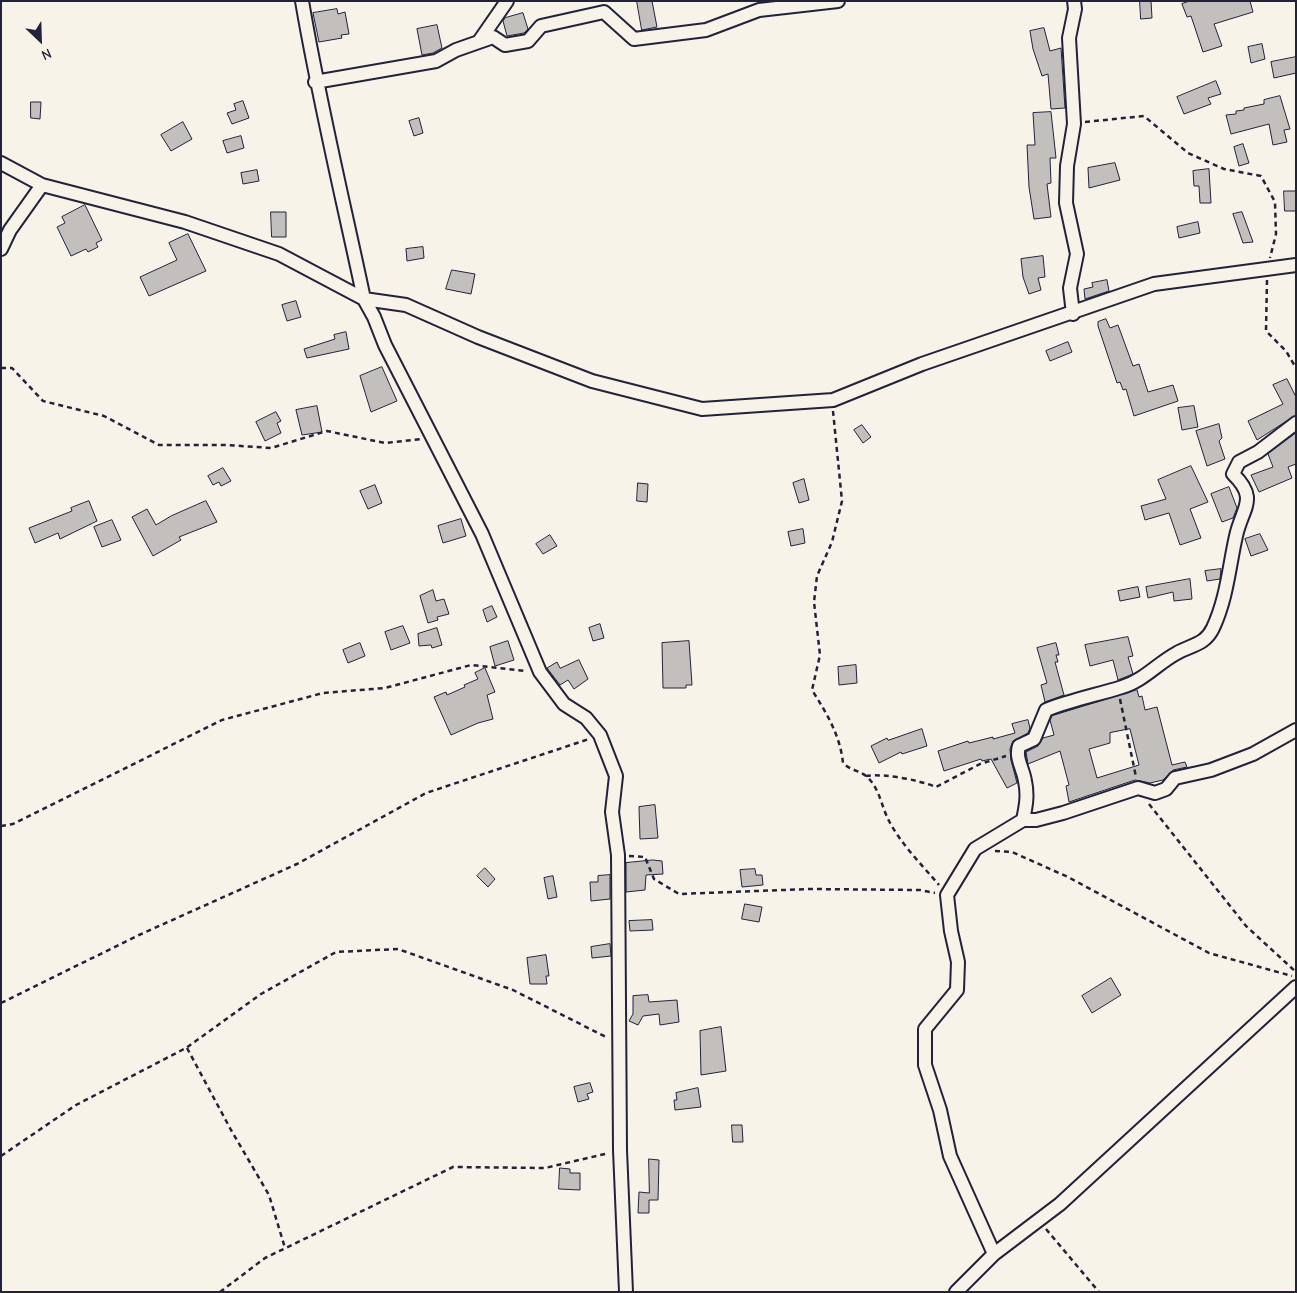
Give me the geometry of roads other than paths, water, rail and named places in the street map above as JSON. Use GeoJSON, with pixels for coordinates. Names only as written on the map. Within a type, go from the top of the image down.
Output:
{"type":"FeatureCollection","features":[{"type":"Feature","properties":{"kind":"street"},"geometry":{"type":"LineString","coordinates":[[302,1],[315,82],[335,162],[364,299],[482,534],[540,672],[564,704],[586,718],[600,736],[616,776],[612,812],[618,855],[620,1150],[626,1292]]}},
{"type":"Feature","properties":{"kind":"street"},"geometry":{"type":"LineString","coordinates":[[480,40],[507,1]]}},
{"type":"Feature","properties":{"kind":"street"},"geometry":{"type":"LineString","coordinates":[[315,82],[436,62],[456,50],[493,37],[505,46],[528,41],[541,26],[604,12],[634,39],[706,30],[759,10],[838,1]]}},
{"type":"Feature","properties":{"kind":"street"},"geometry":{"type":"LineString","coordinates":[[1073,314],[1070,288],[1077,254],[1066,203],[1067,166],[1074,124],[1069,38],[1075,9],[1074,1]]}},
{"type":"Feature","properties":{"kind":"street"},"geometry":{"type":"LineString","coordinates":[[1,163],[42,185],[185,222],[279,254],[364,299],[406,305],[478,337],[592,381],[702,409],[834,400],[922,364],[1073,314],[1154,284],[1296,265]]}},
{"type":"Feature","properties":{"kind":"street"},"geometry":{"type":"LineString","coordinates":[[1,249],[10,230],[42,185]]}},
{"type":"Feature","properties":{"kind":"street"},"geometry":{"type":"LineString","coordinates":[[1023,820],[1027,801],[1025,780],[1017,753],[1019,746],[1034,738],[1046,710],[1117,688],[1145,676],[1161,661],[1182,650],[1201,644],[1213,630],[1232,565],[1236,534],[1249,498],[1244,484],[1233,474],[1239,462],[1258,452],[1296,423]]}},
{"type":"Feature","properties":{"kind":"street"},"geometry":{"type":"LineString","coordinates":[[994,1254],[950,1156],[940,1110],[925,1065],[925,1029],[957,990],[958,962],[951,931],[947,895],[975,849],[1023,820],[1036,820],[1063,813],[1138,788],[1155,793],[1166,790],[1175,778],[1211,770],[1253,754],[1296,730]]}},
{"type":"Feature","properties":{"kind":"street"},"geometry":{"type":"LineString","coordinates":[[956,1292],[994,1254],[1060,1204],[1296,986]]}}]}
